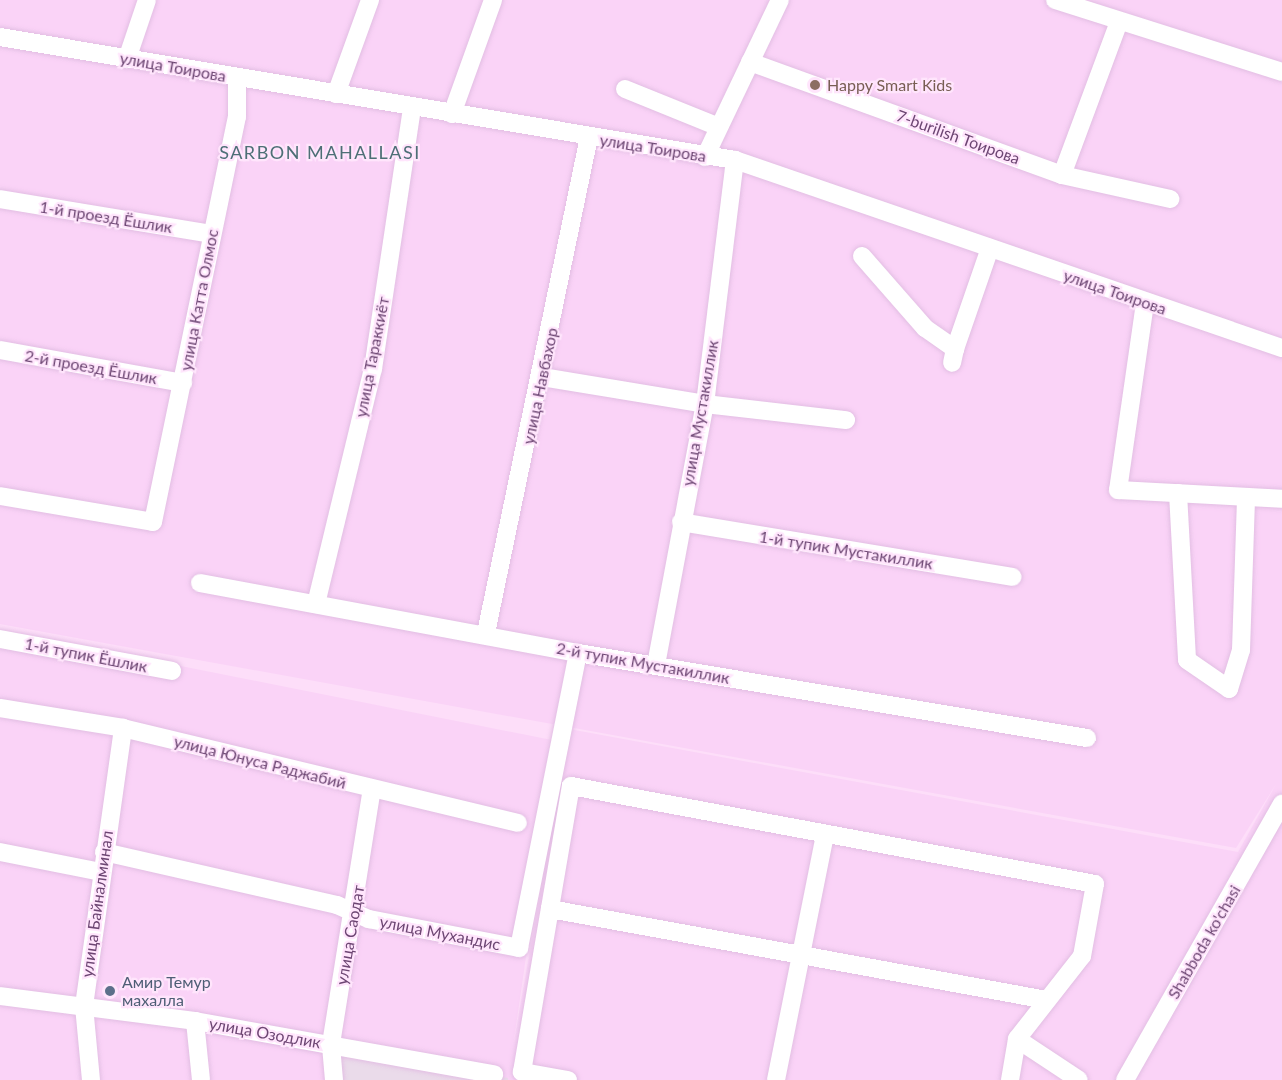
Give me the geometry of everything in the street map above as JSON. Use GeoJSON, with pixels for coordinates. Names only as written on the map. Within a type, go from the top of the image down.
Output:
{"type":"FeatureCollection","features":[{"type":"Feature","properties":{"kind":"street"},"geometry":{"type":"LineString","coordinates":[[127,59],[147,0]]}},
{"type":"Feature","properties":{"kind":"street"},"geometry":{"type":"LineString","coordinates":[[336,94],[370,0]]}},
{"type":"Feature","properties":{"kind":"street"},"geometry":{"type":"LineString","coordinates":[[452,114],[493,0]]}},
{"type":"Feature","properties":{"kind":"street"},"geometry":{"type":"LineString","coordinates":[[705,157],[780,0]]}},
{"type":"Feature","properties":{"kind":"street"},"geometry":{"type":"LineString","coordinates":[[1055,0],[1282,72]]}},
{"type":"Feature","properties":{"kind":"street"},"geometry":{"type":"LineString","coordinates":[[1062,175],[1119,22]]}},
{"type":"Feature","properties":{"kind":"street","name":"улица Тоирова"},"geometry":{"type":"LineString","coordinates":[[0,37],[705,157],[735,160],[1145,303],[1282,348]]}},
{"type":"Feature","properties":{"kind":"street","name":"7-burilish Тоирова"},"geometry":{"type":"LineString","coordinates":[[750,62],[1062,175],[1170,199]]}},
{"type":"Feature","properties":{"kind":"street","name":"улица Катта Олмос"},"geometry":{"type":"LineString","coordinates":[[0,496],[153,522],[237,117],[237,77]]}},
{"type":"Feature","properties":{"kind":"street"},"geometry":{"type":"LineString","coordinates":[[625,89],[719,127]]}},
{"type":"Feature","properties":{"kind":"street","name":"улица Тараккиёт"},"geometry":{"type":"LineString","coordinates":[[316,604],[373,369],[412,107]]}},
{"type":"Feature","properties":{"kind":"street","name":"улица Навбахор"},"geometry":{"type":"LineString","coordinates":[[486,633],[542,377],[589,137]]}},
{"type":"Feature","properties":{"kind":"street","name":"улица Мустакиллик"},"geometry":{"type":"LineString","coordinates":[[656,665],[681,522],[705,404],[735,160]]}},
{"type":"Feature","properties":{"kind":"street","name":"1-й проезд Ёшлик"},"geometry":{"type":"LineString","coordinates":[[0,199],[211,234]]}},
{"type":"Feature","properties":{"kind":"street"},"geometry":{"type":"LineString","coordinates":[[862,256],[925,328],[953,356],[990,248]]}},
{"type":"Feature","properties":{"kind":"street"},"geometry":{"type":"LineString","coordinates":[[1145,303],[1119,490],[1282,499]]}},
{"type":"Feature","properties":{"kind":"street","name":"2-й проезд Ёшлик"},"geometry":{"type":"LineString","coordinates":[[0,350],[183,384]]}},
{"type":"Feature","properties":{"kind":"street"},"geometry":{"type":"LineString","coordinates":[[542,377],[705,404],[846,420]]}},
{"type":"Feature","properties":{"kind":"street"},"geometry":{"type":"LineString","coordinates":[[1178,493],[1187,660],[1229,689],[1241,650],[1246,497]]}},
{"type":"Feature","properties":{"kind":"street","name":"1-й тупик Мустакиллик"},"geometry":{"type":"LineString","coordinates":[[681,522],[1012,577]]}},
{"type":"Feature","properties":{"kind":"street","name":"2-й тупик Мустакиллик"},"geometry":{"type":"LineString","coordinates":[[200,583],[486,633],[578,653],[1087,738]]}},
{"type":"Feature","properties":{"kind":"street","name":"1-й тупик Ёшлик"},"geometry":{"type":"LineString","coordinates":[[0,639],[172,671]]}},
{"type":"Feature","properties":{"kind":"street","name":"улица Мухандис"},"geometry":{"type":"LineString","coordinates":[[104,852],[337,905],[354,913],[519,948],[578,653]]}},
{"type":"Feature","properties":{"kind":"street","name":"улица Юнуса Раджабий"},"geometry":{"type":"LineString","coordinates":[[0,708],[123,728],[518,823]]}},
{"type":"Feature","properties":{"kind":"street","name":"улица Байналминал"},"geometry":{"type":"LineString","coordinates":[[91,1080],[84,1006],[123,728]]}},
{"type":"Feature","properties":{"kind":"street"},"geometry":{"type":"LineString","coordinates":[[568,1080],[522,1072],[571,786],[1095,884],[1082,956],[1017,1039],[1010,1080]]}},
{"type":"Feature","properties":{"kind":"street","name":"улица Саодат"},"geometry":{"type":"LineString","coordinates":[[334,1080],[331,1044],[354,913],[372,789]]}},
{"type":"Feature","properties":{"kind":"street","name":"Shabboda ko'chasi"},"geometry":{"type":"LineString","coordinates":[[1125,1080],[1282,804]]}},
{"type":"Feature","properties":{"kind":"street"},"geometry":{"type":"LineString","coordinates":[[776,1080],[825,834]]}},
{"type":"Feature","properties":{"kind":"street"},"geometry":{"type":"LineString","coordinates":[[0,852],[101,872]]}},
{"type":"Feature","properties":{"kind":"street"},"geometry":{"type":"LineString","coordinates":[[550,909],[1047,1000]]}},
{"type":"Feature","properties":{"kind":"street","name":"улица Озодлик"},"geometry":{"type":"LineString","coordinates":[[0,996],[195,1021],[494,1074]]}},
{"type":"Feature","properties":{"kind":"street"},"geometry":{"type":"LineString","coordinates":[[195,1021],[201,1080]]}},
{"type":"Feature","properties":{"kind":"street"},"geometry":{"type":"LineString","coordinates":[[1017,1039],[1079,1080]]}},
{"type":"Feature","properties":{"kind":"shaded area"},"geometry":{"type":"Polygon","coordinates":[[[0,0],[1282,0],[1282,1080],[0,1080],[0,630],[557,741],[513,1047],[569,729],[1238,852],[1276,784],[1236,848],[0,624],[0,0]]]}},
{"type":"Feature","properties":{"kind":"shaded area"},"geometry":{"type":"Polygon","coordinates":[[[337,1046],[508,1078],[508,1080],[341,1080],[337,1046]]]}},
{"type":"Feature","properties":{"kind":"place","name":"Happy Smart Kids"},"geometry":{"type":"Point","coordinates":[815,85]}},
{"type":"Feature","properties":{"kind":"place","name":"Амир Темур махалла"},"geometry":{"type":"Point","coordinates":[110,991]}},
{"type":"Feature","properties":{"kind":"district","name":"SARBON MAHALLASI"},"geometry":{"type":"Point","coordinates":[320,152]}}]}
